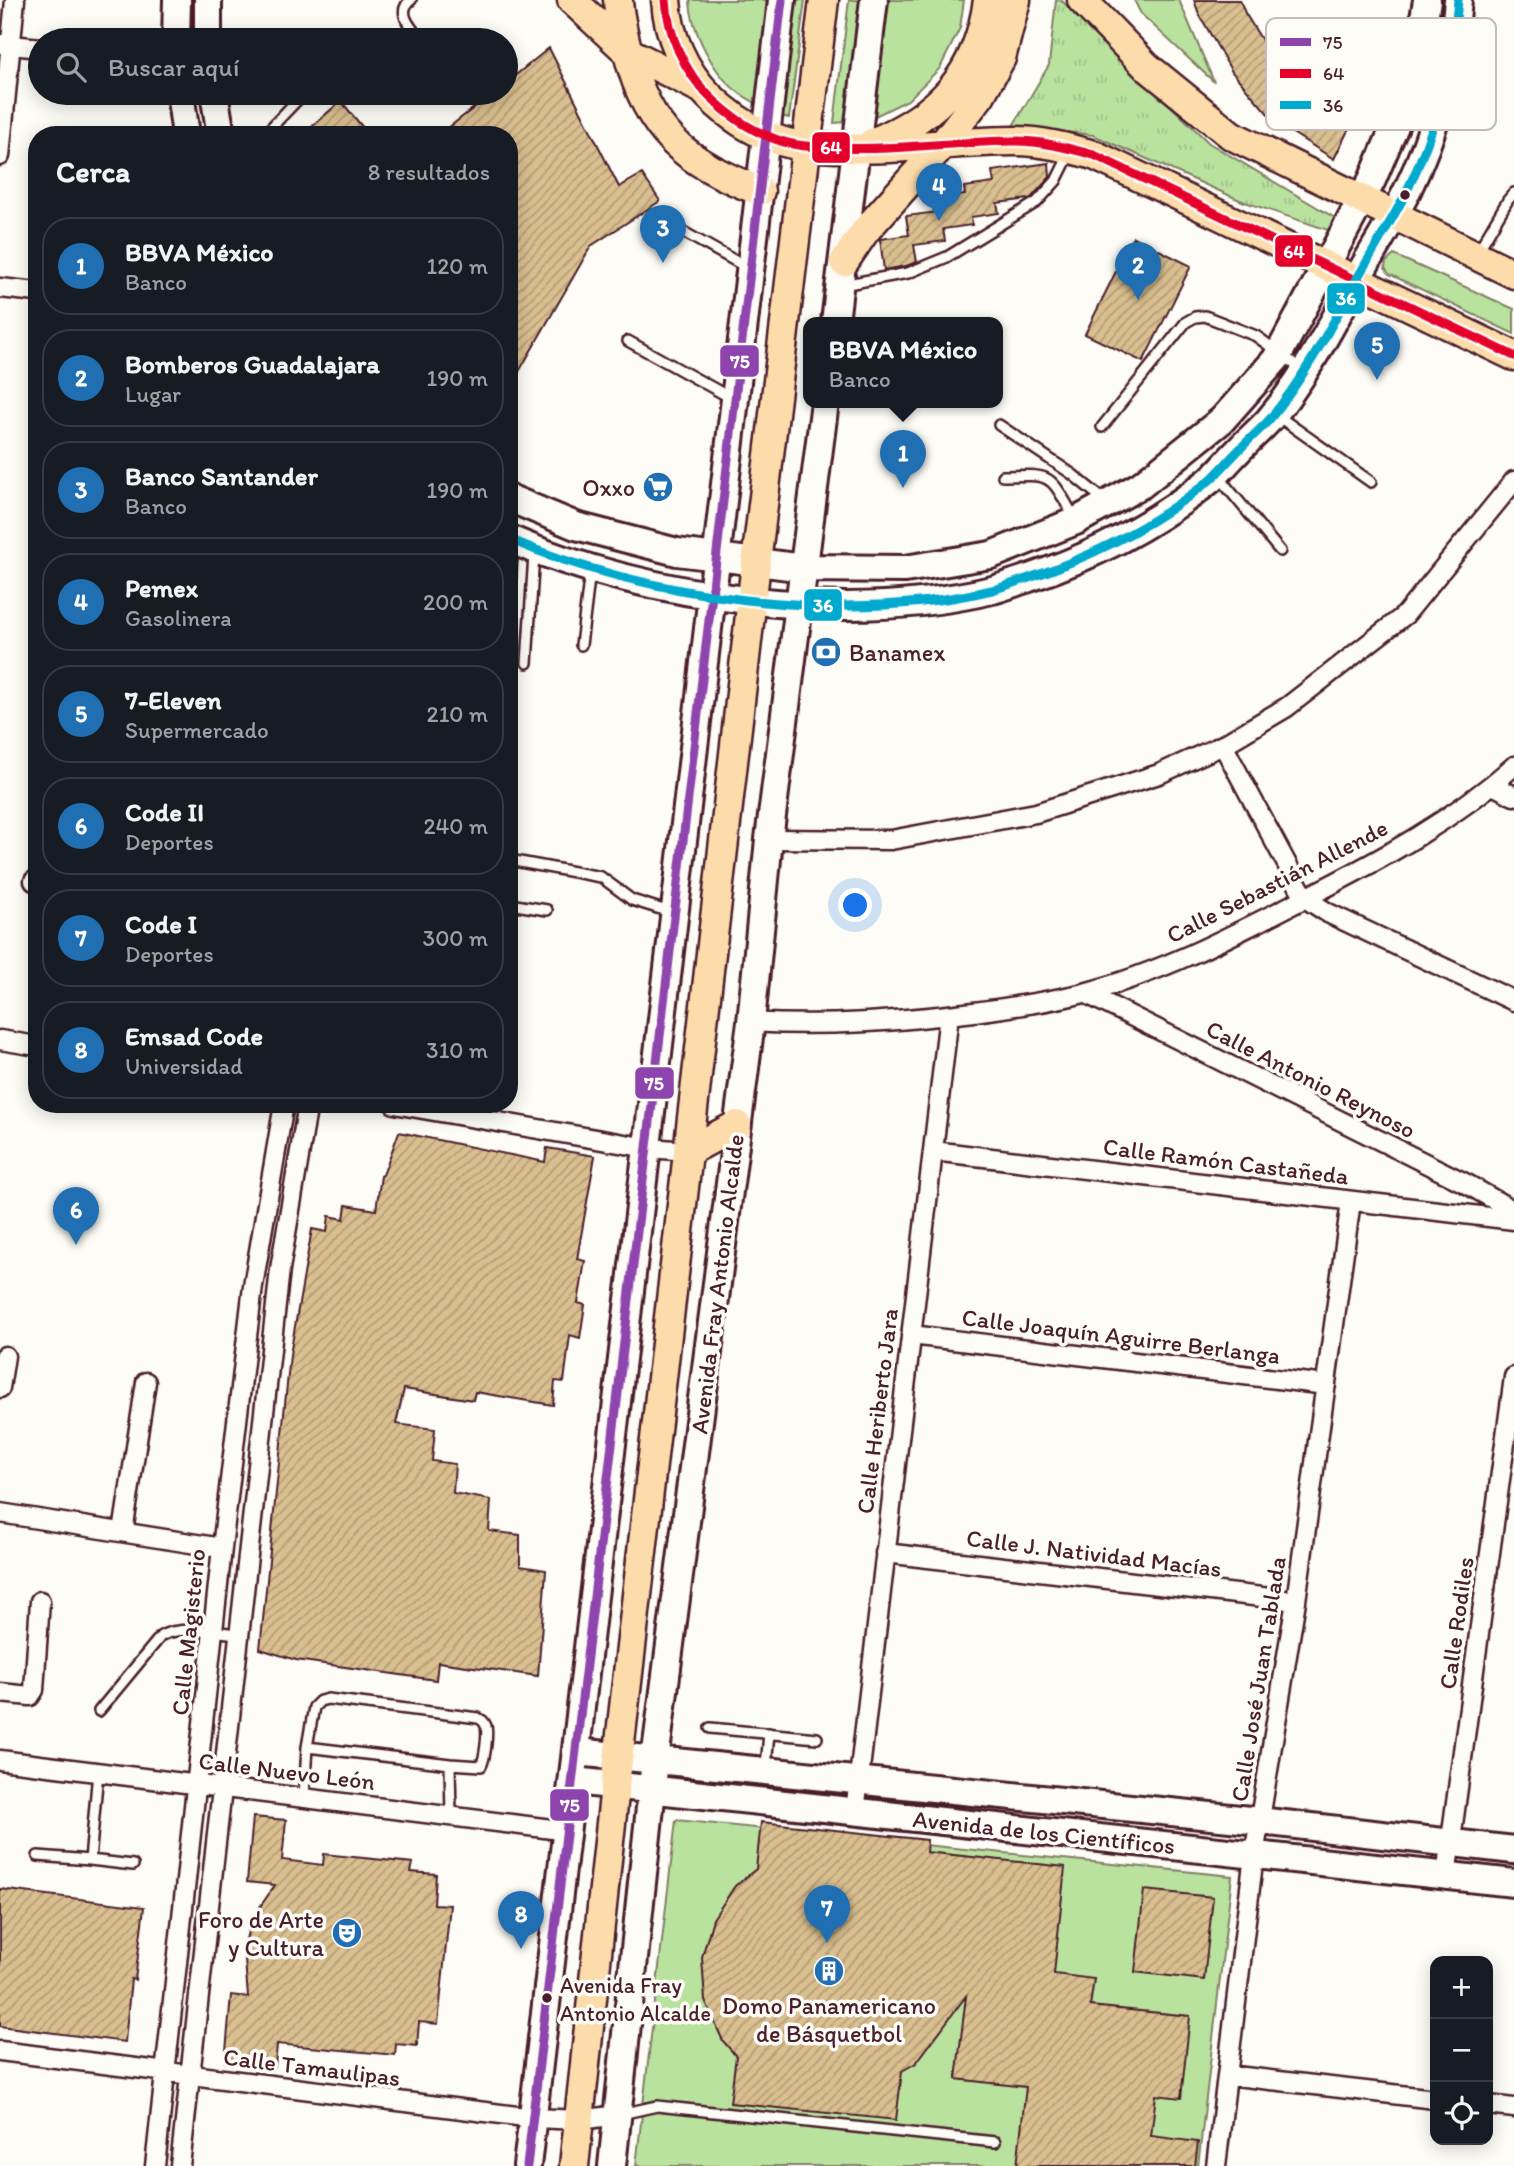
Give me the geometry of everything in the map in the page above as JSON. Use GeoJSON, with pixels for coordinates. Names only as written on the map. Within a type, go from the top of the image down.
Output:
{"type":"FeatureCollection","features":[{"type":"Feature","properties":{"kind":"main road"},"geometry":{"type":"LineString","coordinates":[[572,0],[628,52],[701,88]]}},
{"type":"Feature","properties":{"kind":"main road"},"geometry":{"type":"LineString","coordinates":[[618,0],[633,75],[654,117],[685,152],[704,166],[760,191]]}},
{"type":"Feature","properties":{"kind":"main road"},"geometry":{"type":"LineString","coordinates":[[666,0],[675,44],[686,67],[701,88],[725,112],[766,135],[806,147],[856,149],[1016,141],[1047,143],[1094,155],[1514,356]]}},
{"type":"Feature","properties":{"kind":"main road","name":"Avenida Fray Antonio Alcalde"},"geometry":{"type":"LineString","coordinates":[[574,2166],[618,1756],[751,600],[824,0]]}},
{"type":"Feature","properties":{"kind":"main road"},"geometry":{"type":"LineString","coordinates":[[856,149],[893,134],[923,117],[954,87],[971,61],[984,27],[988,0]]}},
{"type":"Feature","properties":{"kind":"main road"},"geometry":{"type":"LineString","coordinates":[[842,274],[865,232],[942,145],[980,96],[1002,58],[1016,0]]}},
{"type":"Feature","properties":{"kind":"main road"},"geometry":{"type":"LineString","coordinates":[[1082,0],[1146,66],[1231,135],[1514,274]]}},
{"type":"Feature","properties":{"kind":"main road"},"geometry":{"type":"LineString","coordinates":[[1108,0],[1135,55]]}},
{"type":"Feature","properties":{"kind":"main road"},"geometry":{"type":"LineString","coordinates":[[688,1151],[737,1125]]}},
{"type":"Feature","properties":{"kind":"street"},"geometry":{"type":"LineString","coordinates":[[0,156],[5,44],[15,0]]}},
{"type":"Feature","properties":{"kind":"street"},"geometry":{"type":"LineString","coordinates":[[176,28],[177,0]]}},
{"type":"Feature","properties":{"kind":"street"},"geometry":{"type":"LineString","coordinates":[[208,0],[208,28]]}},
{"type":"Feature","properties":{"kind":"street"},"geometry":{"type":"LineString","coordinates":[[527,2166],[782,0]]}},
{"type":"Feature","properties":{"kind":"street"},"geometry":{"type":"LineString","coordinates":[[836,317],[874,0]]}},
{"type":"Feature","properties":{"kind":"street"},"geometry":{"type":"LineString","coordinates":[[1424,18],[1427,0]]}},
{"type":"Feature","properties":{"kind":"street"},"geometry":{"type":"LineString","coordinates":[[1456,18],[1458,0]]}},
{"type":"Feature","properties":{"kind":"street"},"geometry":{"type":"LineString","coordinates":[[5,44],[28,47]]}},
{"type":"Feature","properties":{"kind":"street"},"geometry":{"type":"LineString","coordinates":[[182,105],[185,126]]}},
{"type":"Feature","properties":{"kind":"street"},"geometry":{"type":"LineString","coordinates":[[216,105],[220,126]]}},
{"type":"Feature","properties":{"kind":"street"},"geometry":{"type":"LineString","coordinates":[[518,502],[576,526],[677,552],[804,568],[905,569],[991,555],[1076,521],[1142,485],[1222,420],[1276,359],[1372,180],[1393,130]]}},
{"type":"Feature","properties":{"kind":"street"},"geometry":{"type":"LineString","coordinates":[[519,543],[590,569],[667,587],[799,605],[903,605],[992,590],[1075,563],[1146,526],[1216,474],[1274,413],[1305,371],[1357,281],[1406,192],[1431,130]]}},
{"type":"Feature","properties":{"kind":"street"},"geometry":{"type":"LineString","coordinates":[[0,288],[28,291]]}},
{"type":"Feature","properties":{"kind":"street","name":"Avenida Fray Antonio Alcalde"},"geometry":{"type":"LineString","coordinates":[[612,2166],[656,1760],[751,1022],[769,839],[824,408]]}},
{"type":"Feature","properties":{"kind":"street"},"geometry":{"type":"LineString","coordinates":[[769,839],[891,840],[1036,813],[1159,774],[1223,745],[1287,707],[1405,615],[1514,481]]}},
{"type":"Feature","properties":{"kind":"street"},"geometry":{"type":"LineString","coordinates":[[1223,745],[1305,898],[1328,913],[1514,1002]]}},
{"type":"Feature","properties":{"kind":"street","name":"Calle Sebastián Allende"},"geometry":{"type":"LineString","coordinates":[[751,1022],[888,1022],[1018,1006],[1084,993],[1163,967],[1235,935],[1372,864],[1438,824],[1493,785],[1514,766]]}},
{"type":"Feature","properties":{"kind":"street"},"geometry":{"type":"LineString","coordinates":[[1493,785],[1514,796]]}},
{"type":"Feature","properties":{"kind":"street","name":"Calle Antonio Reynoso"},"geometry":{"type":"LineString","coordinates":[[1084,993],[1467,1184],[1514,1211]]}},
{"type":"Feature","properties":{"kind":"street","name":"Calle Heriberto Jara"},"geometry":{"type":"LineString","coordinates":[[855,1812],[948,1015]]}},
{"type":"Feature","properties":{"kind":"street"},"geometry":{"type":"LineString","coordinates":[[0,1040],[28,1044]]}},
{"type":"Feature","properties":{"kind":"street","name":"Calle Magisterio"},"geometry":{"type":"LineString","coordinates":[[155,2166],[253,1286],[282,1113]]}},
{"type":"Feature","properties":{"kind":"street","name":"Calle Magisterio"},"geometry":{"type":"LineString","coordinates":[[180,2166],[280,1269],[306,1113]]}},
{"type":"Feature","properties":{"kind":"street"},"geometry":{"type":"LineString","coordinates":[[446,1113],[648,1148],[688,1151]]}},
{"type":"Feature","properties":{"kind":"street","name":"Calle Ramón Castañeda"},"geometry":{"type":"LineString","coordinates":[[933,1151],[1514,1220]]}},
{"type":"Feature","properties":{"kind":"street","name":"Calle José Juan Tablada"},"geometry":{"type":"LineString","coordinates":[[1216,2166],[1254,1855],[1296,1601],[1352,1201]]}},
{"type":"Feature","properties":{"kind":"street","name":"Calle Joaquín Aguirre Berlanga"},"geometry":{"type":"LineString","coordinates":[[911,1335],[1326,1385]]}},
{"type":"Feature","properties":{"kind":"street"},"geometry":{"type":"LineString","coordinates":[[0,1388],[5,1356]]}},
{"type":"Feature","properties":{"kind":"street","name":"Calle Rodiles"},"geometry":{"type":"LineString","coordinates":[[1446,1876],[1514,1377]]}},
{"type":"Feature","properties":{"kind":"street"},"geometry":{"type":"LineString","coordinates":[[124,1532],[146,1382]]}},
{"type":"Feature","properties":{"kind":"street"},"geometry":{"type":"LineString","coordinates":[[0,1513],[222,1548]]}},
{"type":"Feature","properties":{"kind":"street","name":"Calle J. Natividad Macías"},"geometry":{"type":"LineString","coordinates":[[886,1553],[1296,1601]]}},
{"type":"Feature","properties":{"kind":"street"},"geometry":{"type":"LineString","coordinates":[[0,1693],[30,1696],[34,1690],[40,1601]]}},
{"type":"Feature","properties":{"kind":"street","name":"Avenida de los Científicos"},"geometry":{"type":"LineString","coordinates":[[577,1752],[1260,1821],[1514,1850]]}},
{"type":"Feature","properties":{"kind":"street","name":"Calle Nuevo León"},"geometry":{"type":"LineString","coordinates":[[0,1760],[568,1831]]}},
{"type":"Feature","properties":{"kind":"street","name":"Avenida de los Científicos"},"geometry":{"type":"LineString","coordinates":[[573,1781],[1514,1883]]}},
{"type":"Feature","properties":{"kind":"street","name":"Calle Tamaulipas"},"geometry":{"type":"LineString","coordinates":[[0,2052],[533,2118],[580,2120],[618,2115]]}},
{"type":"Feature","properties":{"kind":"street"},"geometry":{"type":"LineString","coordinates":[[1227,2075],[1430,2098]]}},
{"type":"Feature","properties":{"kind":"street"},"geometry":{"type":"LineString","coordinates":[[1493,2106],[1514,2108]]}},
{"type":"Feature","properties":{"kind":"lane"},"geometry":{"type":"LineString","coordinates":[[411,0],[406,4],[404,12],[412,28]]}},
{"type":"Feature","properties":{"kind":"lane"},"geometry":{"type":"LineString","coordinates":[[273,126],[293,105]]}},
{"type":"Feature","properties":{"kind":"lane"},"geometry":{"type":"LineString","coordinates":[[842,274],[908,273],[947,257],[1037,202],[1056,181],[1072,149]]}},
{"type":"Feature","properties":{"kind":"lane"},"geometry":{"type":"LineString","coordinates":[[1477,254],[1514,193]]}},
{"type":"Feature","properties":{"kind":"lane"},"geometry":{"type":"LineString","coordinates":[[653,215],[751,269]]}},
{"type":"Feature","properties":{"kind":"lane"},"geometry":{"type":"LineString","coordinates":[[1102,426],[1186,322],[1195,317],[1205,316],[1256,336],[1305,371]]}},
{"type":"Feature","properties":{"kind":"lane"},"geometry":{"type":"LineString","coordinates":[[628,341],[735,401]]}},
{"type":"Feature","properties":{"kind":"lane"},"geometry":{"type":"LineString","coordinates":[[1274,413],[1371,482]]}},
{"type":"Feature","properties":{"kind":"lane"},"geometry":{"type":"LineString","coordinates":[[999,425],[1072,474],[1108,503]]}},
{"type":"Feature","properties":{"kind":"lane"},"geometry":{"type":"LineString","coordinates":[[1216,474],[1280,551]]}},
{"type":"Feature","properties":{"kind":"lane"},"geometry":{"type":"LineString","coordinates":[[1003,476],[1036,475],[1049,479],[1056,486],[1076,521]]}},
{"type":"Feature","properties":{"kind":"lane"},"geometry":{"type":"LineString","coordinates":[[519,543],[527,663]]}},
{"type":"Feature","properties":{"kind":"lane"},"geometry":{"type":"LineString","coordinates":[[581,645],[590,569]]}},
{"type":"Feature","properties":{"kind":"lane"},"geometry":{"type":"LineString","coordinates":[[518,862],[601,877],[632,900],[675,913]]}},
{"type":"Feature","properties":{"kind":"lane"},"geometry":{"type":"LineString","coordinates":[[518,905],[547,910]]}},
{"type":"Feature","properties":{"kind":"lane"},"geometry":{"type":"LineString","coordinates":[[99,1711],[161,1636],[185,1631],[238,1634]]}},
{"type":"Feature","properties":{"kind":"lane"},"geometry":{"type":"LineString","coordinates":[[304,1797],[307,1747],[314,1706],[320,1702],[328,1699],[478,1718],[484,1721],[486,1727],[484,1761],[481,1766],[307,1747]]}},
{"type":"Feature","properties":{"kind":"lane"},"geometry":{"type":"LineString","coordinates":[[710,1728],[817,1738]]}},
{"type":"Feature","properties":{"kind":"lane"},"geometry":{"type":"LineString","coordinates":[[766,1772],[769,1733]]}},
{"type":"Feature","properties":{"kind":"lane"},"geometry":{"type":"LineString","coordinates":[[450,1764],[451,1817]]}},
{"type":"Feature","properties":{"kind":"lane"},"geometry":{"type":"LineString","coordinates":[[90,1860],[99,1772]]}},
{"type":"Feature","properties":{"kind":"lane"},"geometry":{"type":"LineString","coordinates":[[38,1856],[133,1865]]}},
{"type":"Feature","properties":{"kind":"lane"},"geometry":{"type":"LineString","coordinates":[[618,2115],[657,2106],[995,2142]]}},
{"type":"Feature","properties":{"kind":"green space"},"geometry":{"type":"Polygon","coordinates":[[[690,0],[770,0],[758,104],[729,84],[705,51],[691,12],[690,0]]]}},
{"type":"Feature","properties":{"kind":"green space"},"geometry":{"type":"Polygon","coordinates":[[[790,0],[805,0],[789,118],[776,115],[790,0]]]}},
{"type":"Feature","properties":{"kind":"green space"},"geometry":{"type":"Polygon","coordinates":[[[849,0],[861,0],[847,122],[834,123],[849,0]]]}},
{"type":"Feature","properties":{"kind":"green space"},"geometry":{"type":"Polygon","coordinates":[[[887,0],[964,0],[960,28],[940,68],[908,100],[873,117],[887,0]]]}},
{"type":"Feature","properties":{"kind":"green space"},"geometry":{"type":"Polygon","coordinates":[[[1056,0],[1061,0],[1209,143],[1335,218],[1331,231],[1242,201],[1093,135],[1013,126],[1049,65],[1056,0]]]}},
{"type":"Feature","properties":{"kind":"green space"},"geometry":{"type":"Polygon","coordinates":[[[1134,0],[1179,0],[1214,82],[1141,14],[1134,0]]]}},
{"type":"Feature","properties":{"kind":"green space"},"geometry":{"type":"Polygon","coordinates":[[[1394,255],[1514,309],[1514,334],[1389,274],[1385,268],[1386,262],[1394,255]]]}},
{"type":"Feature","properties":{"kind":"green space"},"geometry":{"type":"Polygon","coordinates":[[[676,1820],[1232,1876],[1198,2166],[636,2166],[676,1820]]]}},
{"type":"Feature","properties":{"kind":"building"},"geometry":{"type":"Polygon","coordinates":[[[1194,0],[1240,0],[1245,13],[1266,45],[1266,112],[1232,72],[1199,14],[1194,0]]]}},
{"type":"Feature","properties":{"kind":"building"},"geometry":{"type":"Polygon","coordinates":[[[549,48],[619,187],[642,174],[660,201],[591,246],[518,373],[518,126],[451,126],[478,105],[518,105],[518,73],[549,48]]]}},
{"type":"Feature","properties":{"kind":"building"},"geometry":{"type":"Polygon","coordinates":[[[336,105],[344,105],[362,126],[312,126],[336,105]]]}},
{"type":"Feature","properties":{"kind":"building"},"geometry":{"type":"Polygon","coordinates":[[[1288,130],[1348,130],[1334,159],[1288,130]]]}},
{"type":"Feature","properties":{"kind":"building"},"geometry":{"type":"Polygon","coordinates":[[[1049,163],[1050,177],[1029,199],[997,203],[999,213],[971,217],[972,225],[943,229],[945,241],[914,245],[917,262],[884,270],[880,239],[909,235],[906,216],[938,212],[937,199],[965,195],[964,187],[994,183],[992,171],[1049,163]]]}},
{"type":"Feature","properties":{"kind":"building"},"geometry":{"type":"Polygon","coordinates":[[[1133,237],[1191,266],[1143,362],[1085,334],[1133,237]]]}},
{"type":"Feature","properties":{"kind":"building"},"geometry":{"type":"Polygon","coordinates":[[[399,1132],[545,1162],[547,1148],[595,1156],[577,1259],[585,1261],[578,1303],[585,1305],[580,1338],[570,1335],[564,1382],[555,1381],[553,1405],[475,1392],[473,1400],[404,1389],[396,1424],[435,1429],[432,1461],[455,1464],[453,1493],[491,1500],[489,1531],[520,1535],[520,1566],[546,1570],[538,1676],[438,1662],[436,1680],[296,1660],[260,1649],[290,1355],[312,1229],[327,1232],[329,1216],[344,1219],[346,1205],[376,1210],[381,1176],[399,1132]]]}},
{"type":"Feature","properties":{"kind":"building","name":"Foro de Arte y Cultura"},"geometry":{"type":"Polygon","coordinates":[[[253,1817],[286,1820],[282,1860],[323,1865],[324,1854],[413,1863],[411,1872],[436,1874],[434,1904],[450,1905],[438,2024],[419,2022],[417,2046],[396,2044],[395,2055],[277,2044],[275,2067],[225,2062],[231,1995],[248,1997],[244,1947],[251,1920],[275,1885],[247,1882],[253,1817]]]}},
{"type":"Feature","properties":{"kind":"building"},"geometry":{"type":"Polygon","coordinates":[[[761,1822],[927,1840],[926,1852],[1065,1867],[1054,1974],[1094,1979],[1090,2006],[1190,2016],[1181,2098],[1156,2095],[1151,2136],[1198,2142],[1195,2166],[1017,2166],[1026,2087],[956,2079],[966,1996],[916,2063],[902,2071],[896,2120],[730,2103],[736,2056],[723,2041],[705,2001],[702,1957],[713,1919],[735,1886],[756,1869],[761,1822]]]}},
{"type":"Feature","properties":{"kind":"building"},"geometry":{"type":"Polygon","coordinates":[[[0,1889],[144,1907],[135,1980],[131,1979],[125,2042],[0,2026],[0,1889]]]}},
{"type":"Feature","properties":{"kind":"building"},"geometry":{"type":"Polygon","coordinates":[[[1144,1890],[1213,1897],[1204,1980],[1135,1972],[1144,1890]]]}},
{"type":"Feature","properties":{"kind":"transit line","name":"64"},"geometry":{"type":"LineString","coordinates":[[666,0],[670,26],[679,52],[700,86],[723,109],[766,135],[799,145],[861,149],[1025,141],[1094,155],[1514,356]]}},
{"type":"Feature","properties":{"kind":"transit line","name":"75"},"geometry":{"type":"LineString","coordinates":[[527,2166],[782,0]]}},
{"type":"Feature","properties":{"kind":"transit line","name":"36"},"geometry":{"type":"LineString","coordinates":[[1457,18],[1458,0]]}},
{"type":"Feature","properties":{"kind":"transit line","name":"36"},"geometry":{"type":"LineString","coordinates":[[518,542],[564,560],[622,577],[684,591],[811,605],[874,605],[934,600],[997,589],[1077,560],[1146,525],[1189,496],[1217,474],[1269,420],[1317,351],[1400,204],[1432,130]]}},
{"type":"Feature","properties":{"kind":"place","name":"Pemex"},"geometry":{"type":"Point","coordinates":[939,221]}},
{"type":"Feature","properties":{"kind":"place","name":"Banco Santander"},"geometry":{"type":"Point","coordinates":[663,263]}},
{"type":"Feature","properties":{"kind":"place","name":"Bomberos Guadalajara"},"geometry":{"type":"Point","coordinates":[1138,300]}},
{"type":"Feature","properties":{"kind":"place","name":"7-Eleven"},"geometry":{"type":"Point","coordinates":[1377,380]}},
{"type":"Feature","properties":{"kind":"place","name":"Oxxo"},"geometry":{"type":"Point","coordinates":[658,487]}},
{"type":"Feature","properties":{"kind":"place","name":"BBVA México"},"geometry":{"type":"Point","coordinates":[903,488]}},
{"type":"Feature","properties":{"kind":"place","name":"Banamex"},"geometry":{"type":"Point","coordinates":[826,652]}},
{"type":"Feature","properties":{"kind":"place","name":"Code II"},"geometry":{"type":"Point","coordinates":[76,1245]}},
{"type":"Feature","properties":{"kind":"place","name":"Foro de Arte y Cultura"},"geometry":{"type":"Point","coordinates":[347,1933]}},
{"type":"Feature","properties":{"kind":"place","name":"Code I"},"geometry":{"type":"Point","coordinates":[827,1943]}},
{"type":"Feature","properties":{"kind":"place","name":"Emsad Code"},"geometry":{"type":"Point","coordinates":[521,1949]}},
{"type":"Feature","properties":{"kind":"place","name":"Domo Panamericano de Básquetbol"},"geometry":{"type":"Point","coordinates":[829,1971]}},
{"type":"Feature","properties":{"kind":"place","name":"Avenida Fray Antonio Alcalde"},"geometry":{"type":"Point","coordinates":[547,1998]}}]}
